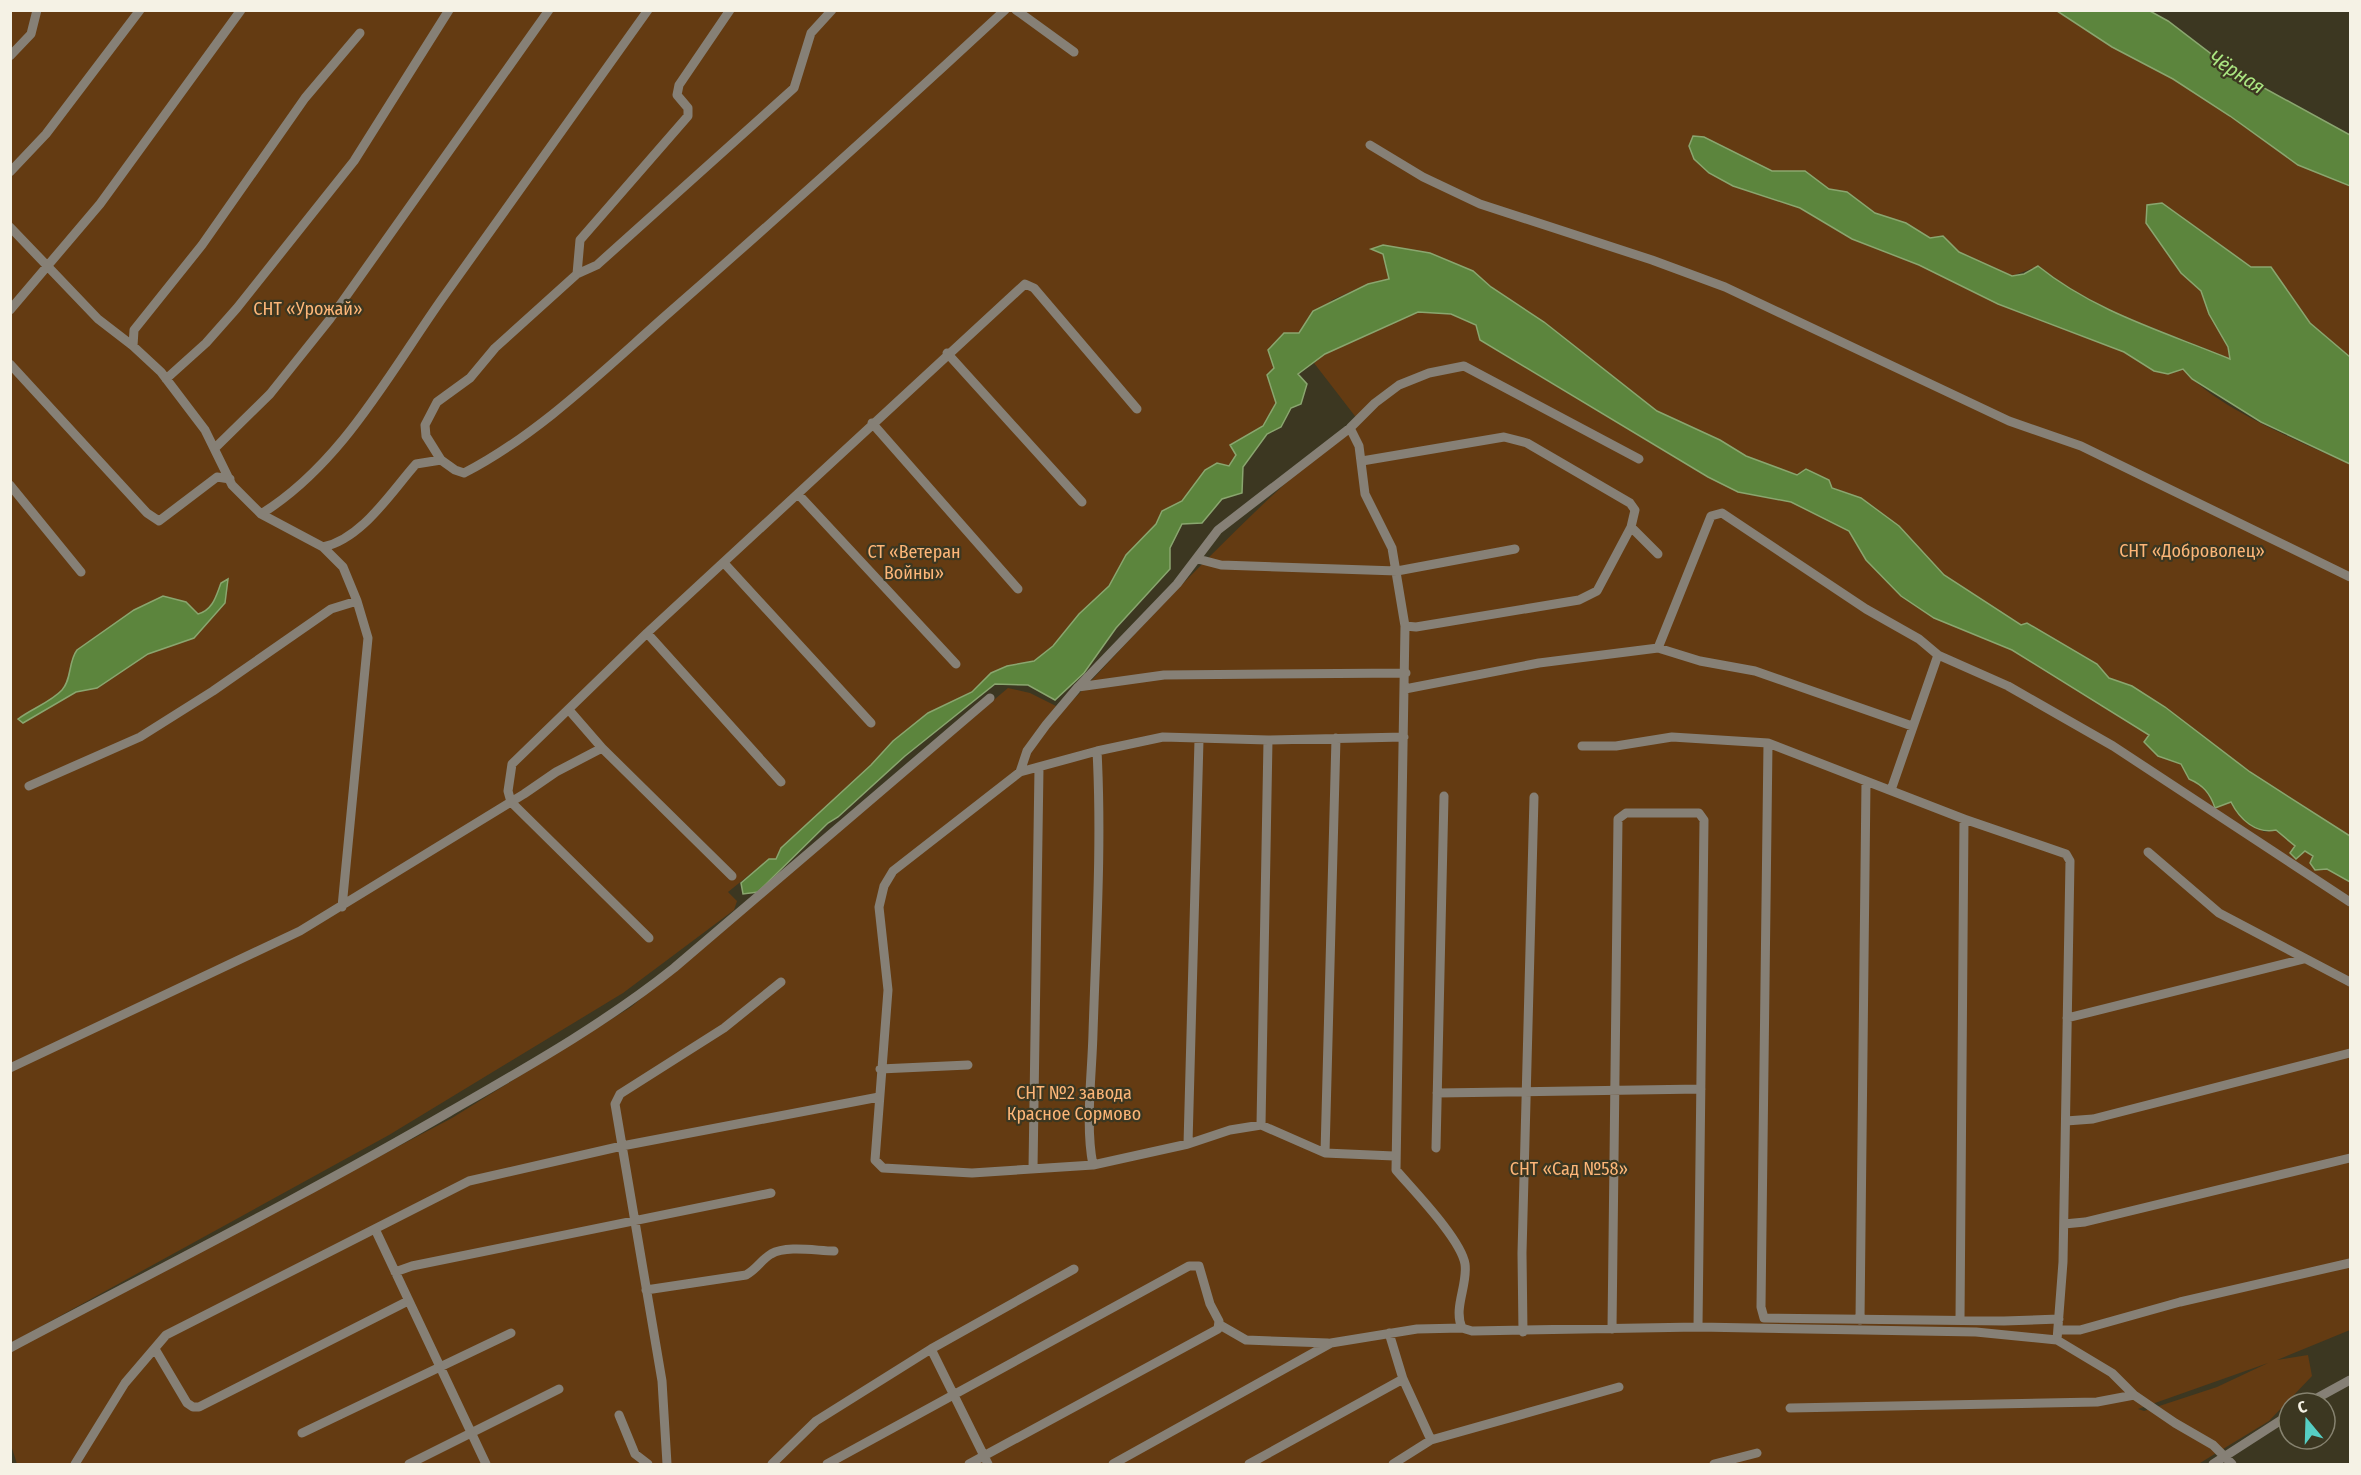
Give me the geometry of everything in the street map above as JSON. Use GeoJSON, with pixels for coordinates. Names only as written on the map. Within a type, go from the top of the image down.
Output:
{"type":"FeatureCollection","features":[{"type":"Feature","properties":{"kind":"street"},"geometry":{"type":"LineString","coordinates":[[10,56],[31,34],[37,10]]}},
{"type":"Feature","properties":{"kind":"street"},"geometry":{"type":"LineString","coordinates":[[10,172],[46,134],[140,10]]}},
{"type":"Feature","properties":{"kind":"street"},"geometry":{"type":"LineString","coordinates":[[10,310],[100,204],[241,10]]}},
{"type":"Feature","properties":{"kind":"street"},"geometry":{"type":"LineString","coordinates":[[166,379],[206,343],[237,308],[354,161],[449,10]]}},
{"type":"Feature","properties":{"kind":"street"},"geometry":{"type":"LineString","coordinates":[[215,448],[270,394],[330,320],[549,10]]}},
{"type":"Feature","properties":{"kind":"street"},"geometry":{"type":"LineString","coordinates":[[261,514],[281,501],[351,432],[416,336],[648,10]]}},
{"type":"Feature","properties":{"kind":"street"},"geometry":{"type":"LineString","coordinates":[[577,274],[580,240],[688,116],[688,108],[676,95],[679,85],[730,10]]}},
{"type":"Feature","properties":{"kind":"street"},"geometry":{"type":"LineString","coordinates":[[832,10],[811,33],[794,88],[597,265],[577,274],[495,348],[470,378],[437,402],[425,424],[426,436],[441,460],[455,470],[464,473],[487,461],[578,392],[752,240],[1005,10]]}},
{"type":"Feature","properties":{"kind":"street"},"geometry":{"type":"LineString","coordinates":[[1016,10],[1074,52]]}},
{"type":"Feature","properties":{"kind":"street"},"geometry":{"type":"LineString","coordinates":[[133,346],[134,330],[202,245],[305,98],[360,33]]}},
{"type":"Feature","properties":{"kind":"street"},"geometry":{"type":"LineString","coordinates":[[1370,144],[1423,177],[1480,204],[1652,260],[1725,287],[2009,421],[2081,446],[2350,576]]}},
{"type":"Feature","properties":{"kind":"street"},"geometry":{"type":"LineString","coordinates":[[10,227],[98,319],[133,346],[166,379],[205,430],[232,485],[261,514],[324,548],[343,567],[357,601],[368,638],[342,907]]}},
{"type":"Feature","properties":{"kind":"street"},"geometry":{"type":"LineString","coordinates":[[649,938],[511,802],[508,791],[512,764],[647,633],[947,353],[1025,284],[1034,288],[1137,410]]}},
{"type":"Feature","properties":{"kind":"street"},"geometry":{"type":"LineString","coordinates":[[947,353],[1082,502]]}},
{"type":"Feature","properties":{"kind":"street"},"geometry":{"type":"LineString","coordinates":[[10,364],[147,513],[159,521],[217,477],[230,478]]}},
{"type":"Feature","properties":{"kind":"street"},"geometry":{"type":"LineString","coordinates":[[1020,771],[1027,751],[1078,687],[1198,560],[1218,530],[1350,428],[1375,403],[1399,385],[1429,373],[1464,366],[1639,459]]}},
{"type":"Feature","properties":{"kind":"street"},"geometry":{"type":"LineString","coordinates":[[872,423],[1018,589]]}},
{"type":"Feature","properties":{"kind":"street"},"geometry":{"type":"LineString","coordinates":[[1350,428],[1359,446],[1365,494],[1392,548],[1406,627],[1394,1156],[1396,1170],[1432,1212],[1460,1250],[1465,1264],[1458,1319],[1462,1328]]}},
{"type":"Feature","properties":{"kind":"street"},"geometry":{"type":"LineString","coordinates":[[1362,461],[1504,437],[1527,443],[1630,503],[1635,510],[1631,527],[1598,591],[1579,600],[1406,627]]}},
{"type":"Feature","properties":{"kind":"street"},"geometry":{"type":"LineString","coordinates":[[324,548],[340,544],[363,523],[416,464],[441,460]]}},
{"type":"Feature","properties":{"kind":"street"},"geometry":{"type":"LineString","coordinates":[[10,484],[81,572]]}},
{"type":"Feature","properties":{"kind":"street"},"geometry":{"type":"LineString","coordinates":[[798,494],[956,664]]}},
{"type":"Feature","properties":{"kind":"street"},"geometry":{"type":"LineString","coordinates":[[1658,648],[1710,516],[1722,513],[1866,609],[1919,639],[1938,655],[2008,686],[2113,746],[2350,902]]}},
{"type":"Feature","properties":{"kind":"street"},"geometry":{"type":"LineString","coordinates":[[1631,527],[1658,554]]}},
{"type":"Feature","properties":{"kind":"street"},"geometry":{"type":"LineString","coordinates":[[1198,560],[1221,565],[1397,571],[1515,549]]}},
{"type":"Feature","properties":{"kind":"street"},"geometry":{"type":"LineString","coordinates":[[724,563],[871,723]]}},
{"type":"Feature","properties":{"kind":"street"},"geometry":{"type":"LineString","coordinates":[[29,786],[140,737],[213,691],[331,609],[357,601]]}},
{"type":"Feature","properties":{"kind":"street"},"geometry":{"type":"LineString","coordinates":[[647,633],[781,782]]}},
{"type":"Feature","properties":{"kind":"street"},"geometry":{"type":"LineString","coordinates":[[1405,690],[1539,663],[1658,648],[1700,661],[1755,671],[1912,726]]}},
{"type":"Feature","properties":{"kind":"street"},"geometry":{"type":"LineString","coordinates":[[1891,790],[1938,655]]}},
{"type":"Feature","properties":{"kind":"street"},"geometry":{"type":"LineString","coordinates":[[1078,687],[1164,675],[1406,673]]}},
{"type":"Feature","properties":{"kind":"street"},"geometry":{"type":"LineString","coordinates":[[10,1348],[396,1142],[563,1047],[641,995],[990,698]]}},
{"type":"Feature","properties":{"kind":"street"},"geometry":{"type":"LineString","coordinates":[[569,710],[602,748],[732,876]]}},
{"type":"Feature","properties":{"kind":"street"},"geometry":{"type":"LineString","coordinates":[[1394,1156],[1326,1153],[1261,1125],[1230,1130],[1188,1144],[1093,1166],[972,1173],[883,1168],[875,1160],[880,1069],[888,990],[879,907],[884,886],[893,871],[1020,771],[1163,737],[1199,740],[1268,740],[1404,737]]}},
{"type":"Feature","properties":{"kind":"street"},"geometry":{"type":"LineString","coordinates":[[1582,746],[1616,746],[1672,737],[1768,742],[1964,819],[2066,854],[2070,861],[2066,1121],[2064,1224],[2057,1335]]}},
{"type":"Feature","properties":{"kind":"street"},"geometry":{"type":"LineString","coordinates":[[1326,1153],[1336,738]]}},
{"type":"Feature","properties":{"kind":"street"},"geometry":{"type":"LineString","coordinates":[[1188,1144],[1199,740]]}},
{"type":"Feature","properties":{"kind":"street"},"geometry":{"type":"LineString","coordinates":[[1261,1125],[1268,740]]}},
{"type":"Feature","properties":{"kind":"street"},"geometry":{"type":"LineString","coordinates":[[1768,742],[1761,1307],[1764,1318],[1768,1320],[2059,1318]]}},
{"type":"Feature","properties":{"kind":"street"},"geometry":{"type":"LineString","coordinates":[[10,1068],[300,931],[556,772],[602,748]]}},
{"type":"Feature","properties":{"kind":"street"},"geometry":{"type":"LineString","coordinates":[[1093,1166],[1090,1153],[1100,820],[1097,751]]}},
{"type":"Feature","properties":{"kind":"street"},"geometry":{"type":"LineString","coordinates":[[1033,1169],[1039,768]]}},
{"type":"Feature","properties":{"kind":"street"},"geometry":{"type":"LineString","coordinates":[[1860,1320],[1866,781]]}},
{"type":"Feature","properties":{"kind":"street"},"geometry":{"type":"LineString","coordinates":[[1436,1148],[1444,796]]}},
{"type":"Feature","properties":{"kind":"street"},"geometry":{"type":"LineString","coordinates":[[1523,1332],[1526,1091],[1534,796]]}},
{"type":"Feature","properties":{"kind":"street"},"geometry":{"type":"LineString","coordinates":[[1612,1329],[1618,819],[1626,813],[1699,813],[1704,820],[1698,1327]]}},
{"type":"Feature","properties":{"kind":"street"},"geometry":{"type":"LineString","coordinates":[[1960,1320],[1964,819]]}},
{"type":"Feature","properties":{"kind":"street"},"geometry":{"type":"LineString","coordinates":[[2148,852],[2219,913],[2350,982]]}},
{"type":"Feature","properties":{"kind":"street"},"geometry":{"type":"LineString","coordinates":[[2067,1018],[2304,959]]}},
{"type":"Feature","properties":{"kind":"street"},"geometry":{"type":"LineString","coordinates":[[668,1464],[662,1381],[615,1104],[620,1094],[724,1028],[781,982]]}},
{"type":"Feature","properties":{"kind":"street"},"geometry":{"type":"LineString","coordinates":[[2066,1121],[2093,1119],[2350,1053]]}},
{"type":"Feature","properties":{"kind":"street"},"geometry":{"type":"LineString","coordinates":[[880,1069],[968,1065]]}},
{"type":"Feature","properties":{"kind":"street"},"geometry":{"type":"LineString","coordinates":[[1437,1093],[1701,1089]]}},
{"type":"Feature","properties":{"kind":"street"},"geometry":{"type":"LineString","coordinates":[[75,1464],[138,1364],[155,1349],[166,1335],[469,1181],[622,1146],[879,1096]]}},
{"type":"Feature","properties":{"kind":"street"},"geometry":{"type":"LineString","coordinates":[[2064,1224],[2085,1222],[2350,1158]]}},
{"type":"Feature","properties":{"kind":"street"},"geometry":{"type":"LineString","coordinates":[[395,1272],[412,1266],[771,1193]]}},
{"type":"Feature","properties":{"kind":"street"},"geometry":{"type":"LineString","coordinates":[[375,1229],[486,1464]]}},
{"type":"Feature","properties":{"kind":"street"},"geometry":{"type":"LineString","coordinates":[[646,1290],[746,1275],[757,1269],[772,1253],[834,1251]]}},
{"type":"Feature","properties":{"kind":"street"},"geometry":{"type":"LineString","coordinates":[[827,1464],[1195,1264],[1202,1270],[1206,1293],[1220,1325],[1246,1340],[1331,1343],[1417,1329],[1462,1328],[1472,1331],[1523,1332],[1698,1327],[2057,1335],[2180,1302],[2350,1263]]}},
{"type":"Feature","properties":{"kind":"street"},"geometry":{"type":"LineString","coordinates":[[772,1464],[816,1420],[931,1349],[1074,1269]]}},
{"type":"Feature","properties":{"kind":"street"},"geometry":{"type":"LineString","coordinates":[[155,1349],[187,1404],[199,1407],[408,1301]]}},
{"type":"Feature","properties":{"kind":"street"},"geometry":{"type":"LineString","coordinates":[[969,1464],[986,1460],[1203,1337],[1220,1325]]}},
{"type":"Feature","properties":{"kind":"street"},"geometry":{"type":"LineString","coordinates":[[302,1433],[511,1333]]}},
{"type":"Feature","properties":{"kind":"street"},"geometry":{"type":"LineString","coordinates":[[1389,1333],[1403,1379],[1431,1440]]}},
{"type":"Feature","properties":{"kind":"street"},"geometry":{"type":"LineString","coordinates":[[2057,1335],[2112,1373],[2134,1395],[2175,1424],[2213,1445],[2230,1461]]}},
{"type":"Feature","properties":{"kind":"street"},"geometry":{"type":"LineString","coordinates":[[1113,1464],[1331,1343]]}},
{"type":"Feature","properties":{"kind":"street"},"geometry":{"type":"LineString","coordinates":[[931,1349],[986,1460]]}},
{"type":"Feature","properties":{"kind":"street"},"geometry":{"type":"LineString","coordinates":[[1249,1464],[1403,1379]]}},
{"type":"Feature","properties":{"kind":"street"},"geometry":{"type":"LineString","coordinates":[[2330,1391],[2350,1380]]}},
{"type":"Feature","properties":{"kind":"street"},"geometry":{"type":"LineString","coordinates":[[1393,1464],[1431,1440],[1619,1387]]}},
{"type":"Feature","properties":{"kind":"street"},"geometry":{"type":"LineString","coordinates":[[409,1464],[471,1436],[559,1389]]}},
{"type":"Feature","properties":{"kind":"street"},"geometry":{"type":"LineString","coordinates":[[1790,1408],[2097,1402],[2134,1395]]}},
{"type":"Feature","properties":{"kind":"street"},"geometry":{"type":"LineString","coordinates":[[619,1415],[635,1454],[647,1464],[655,1464]]}},
{"type":"Feature","properties":{"kind":"street"},"geometry":{"type":"LineString","coordinates":[[2213,1464],[2230,1461],[2277,1424]]}},
{"type":"Feature","properties":{"kind":"street"},"geometry":{"type":"LineString","coordinates":[[1714,1464],[1757,1453]]}},
{"type":"Feature","properties":{"kind":"green space"},"geometry":{"type":"Polygon","coordinates":[[[11,11],[2057,11],[2112,47],[2173,79],[2230,116],[2298,165],[2350,186],[2350,357],[2310,323],[2271,267],[2251,267],[2162,203],[2166,250],[2181,273],[2201,291],[2209,314],[2228,347],[2231,360],[2108,309],[2061,283],[2039,266],[2012,276],[1959,252],[1943,236],[1930,238],[1906,223],[1875,213],[1847,192],[1829,189],[1805,171],[1772,171],[1727,149],[1709,173],[1733,186],[1800,208],[1852,239],[1919,265],[1998,304],[2124,352],[2154,371],[2168,374],[2183,369],[2197,383],[2237,410],[2285,435],[2350,464],[2350,836],[2250,772],[2165,707],[2132,686],[2109,678],[2097,664],[2028,624],[2021,625],[1944,575],[1861,498],[1746,456],[1720,440],[1657,411],[1544,322],[1491,287],[1473,271],[1383,254],[1389,280],[1368,284],[1332,300],[1299,333],[1269,350],[1274,369],[1267,375],[1276,403],[1263,426],[1230,445],[1236,454],[1229,466],[1205,470],[1182,501],[1162,511],[1156,524],[1126,555],[1109,586],[1079,614],[1053,646],[1034,661],[1007,666],[991,673],[972,692],[928,713],[893,741],[871,765],[781,848],[776,859],[769,859],[728,892],[737,901],[734,910],[623,993],[389,1135],[11,1343],[11,11]]]}},
{"type":"Feature","properties":{"kind":"green space","name":"СНТ №2 завода Красное Сормово"},"geometry":{"type":"Polygon","coordinates":[[[1418,312],[1451,314],[1476,325],[1480,340],[1708,477],[1738,492],[1791,502],[1849,531],[1866,560],[1901,596],[1934,618],[2012,650],[2150,736],[2144,742],[2158,756],[2181,764],[2189,779],[2201,784],[2212,799],[2231,802],[2264,832],[2276,830],[2296,846],[2290,853],[2305,851],[2327,869],[2350,882],[2350,1330],[2277,1360],[2308,1355],[2312,1376],[2298,1391],[2277,1391],[2277,1413],[2269,1421],[2200,1463],[2190,1464],[17,1464],[11,1445],[10,1352],[452,1118],[631,1007],[1008,688],[1030,693],[1060,708],[1077,696],[1248,519],[1358,420],[1314,363],[1325,354],[1418,312]],[[2268,1363],[2138,1409],[2144,1411],[2217,1387],[2268,1363]]]}},
{"type":"Feature","properties":{"kind":"shaded area"},"geometry":{"type":"Polygon","coordinates":[[[2057,11],[2150,11],[2168,21],[2235,72],[2350,135],[2350,186],[2298,165],[2230,116],[2173,79],[2112,47],[2057,11]]]}},
{"type":"Feature","properties":{"kind":"shaded area"},"geometry":{"type":"Polygon","coordinates":[[[1693,136],[1704,137],[1772,171],[1805,171],[1829,189],[1847,192],[1875,213],[1906,223],[1930,238],[1943,236],[1959,252],[2012,276],[2024,274],[2038,266],[2060,282],[2107,309],[2230,359],[2228,347],[2209,314],[2201,291],[2181,273],[2146,223],[2147,205],[2162,203],[2251,267],[2271,267],[2310,323],[2350,357],[2350,464],[2261,422],[2192,379],[2183,369],[2168,374],[2154,371],[2124,352],[1998,304],[1919,265],[1852,239],[1800,208],[1733,186],[1709,173],[1694,159],[1689,146],[1693,136]]]}},
{"type":"Feature","properties":{"kind":"shaded area"},"geometry":{"type":"Polygon","coordinates":[[[1383,245],[1430,253],[1473,271],[1491,287],[1544,322],[1657,411],[1720,440],[1746,456],[1797,475],[1806,469],[1829,480],[1832,488],[1861,498],[1899,526],[1944,575],[2021,625],[2027,623],[2097,664],[2109,678],[2132,686],[2165,707],[2250,772],[2350,836],[2350,882],[2327,869],[2315,870],[2310,863],[2313,856],[2305,851],[2296,859],[2290,853],[2295,846],[2276,830],[2262,830],[2249,824],[2239,815],[2231,802],[2215,808],[2208,794],[2189,779],[2181,764],[2158,756],[2144,742],[2149,735],[2012,650],[1934,618],[1901,596],[1866,560],[1849,531],[1791,502],[1738,492],[1708,477],[1480,340],[1476,325],[1451,314],[1418,312],[1325,354],[1298,374],[1307,384],[1301,404],[1291,408],[1281,427],[1267,434],[1243,467],[1242,493],[1222,499],[1202,523],[1182,524],[1170,548],[1170,569],[1116,628],[1084,673],[1055,700],[1028,685],[995,684],[905,756],[838,817],[828,823],[758,892],[743,894],[741,883],[769,859],[776,859],[781,848],[871,765],[893,741],[928,713],[972,692],[991,673],[1007,666],[1034,661],[1053,646],[1079,614],[1109,586],[1126,555],[1156,524],[1162,511],[1182,501],[1205,470],[1217,463],[1229,466],[1236,455],[1230,445],[1263,426],[1276,403],[1267,375],[1274,368],[1268,350],[1284,333],[1299,333],[1313,311],[1368,284],[1389,279],[1383,254],[1371,249],[1383,245]]]}},
{"type":"Feature","properties":{"kind":"shaded area"},"geometry":{"type":"Polygon","coordinates":[[[228,579],[225,603],[194,638],[148,654],[97,688],[76,692],[23,723],[18,719],[62,690],[77,650],[134,610],[163,596],[186,602],[198,614],[211,606],[221,583],[228,579]]]}},
{"type":"Feature","properties":{"kind":"water label","name":"Чёрная"},"geometry":{"type":"Point","coordinates":[2237,72]}},
{"type":"Feature","properties":{"kind":"park label","name":"СНТ «Урожай»"},"geometry":{"type":"Point","coordinates":[308,309]}},
{"type":"Feature","properties":{"kind":"park label","name":"СНТ «Доброволец»"},"geometry":{"type":"Point","coordinates":[2192,551]}},
{"type":"Feature","properties":{"kind":"park label","name":"СТ «Ветеран Войны»"},"geometry":{"type":"Point","coordinates":[914,562]}},
{"type":"Feature","properties":{"kind":"park label","name":"СНТ «Сад №58»"},"geometry":{"type":"Point","coordinates":[1569,1169]}}]}
